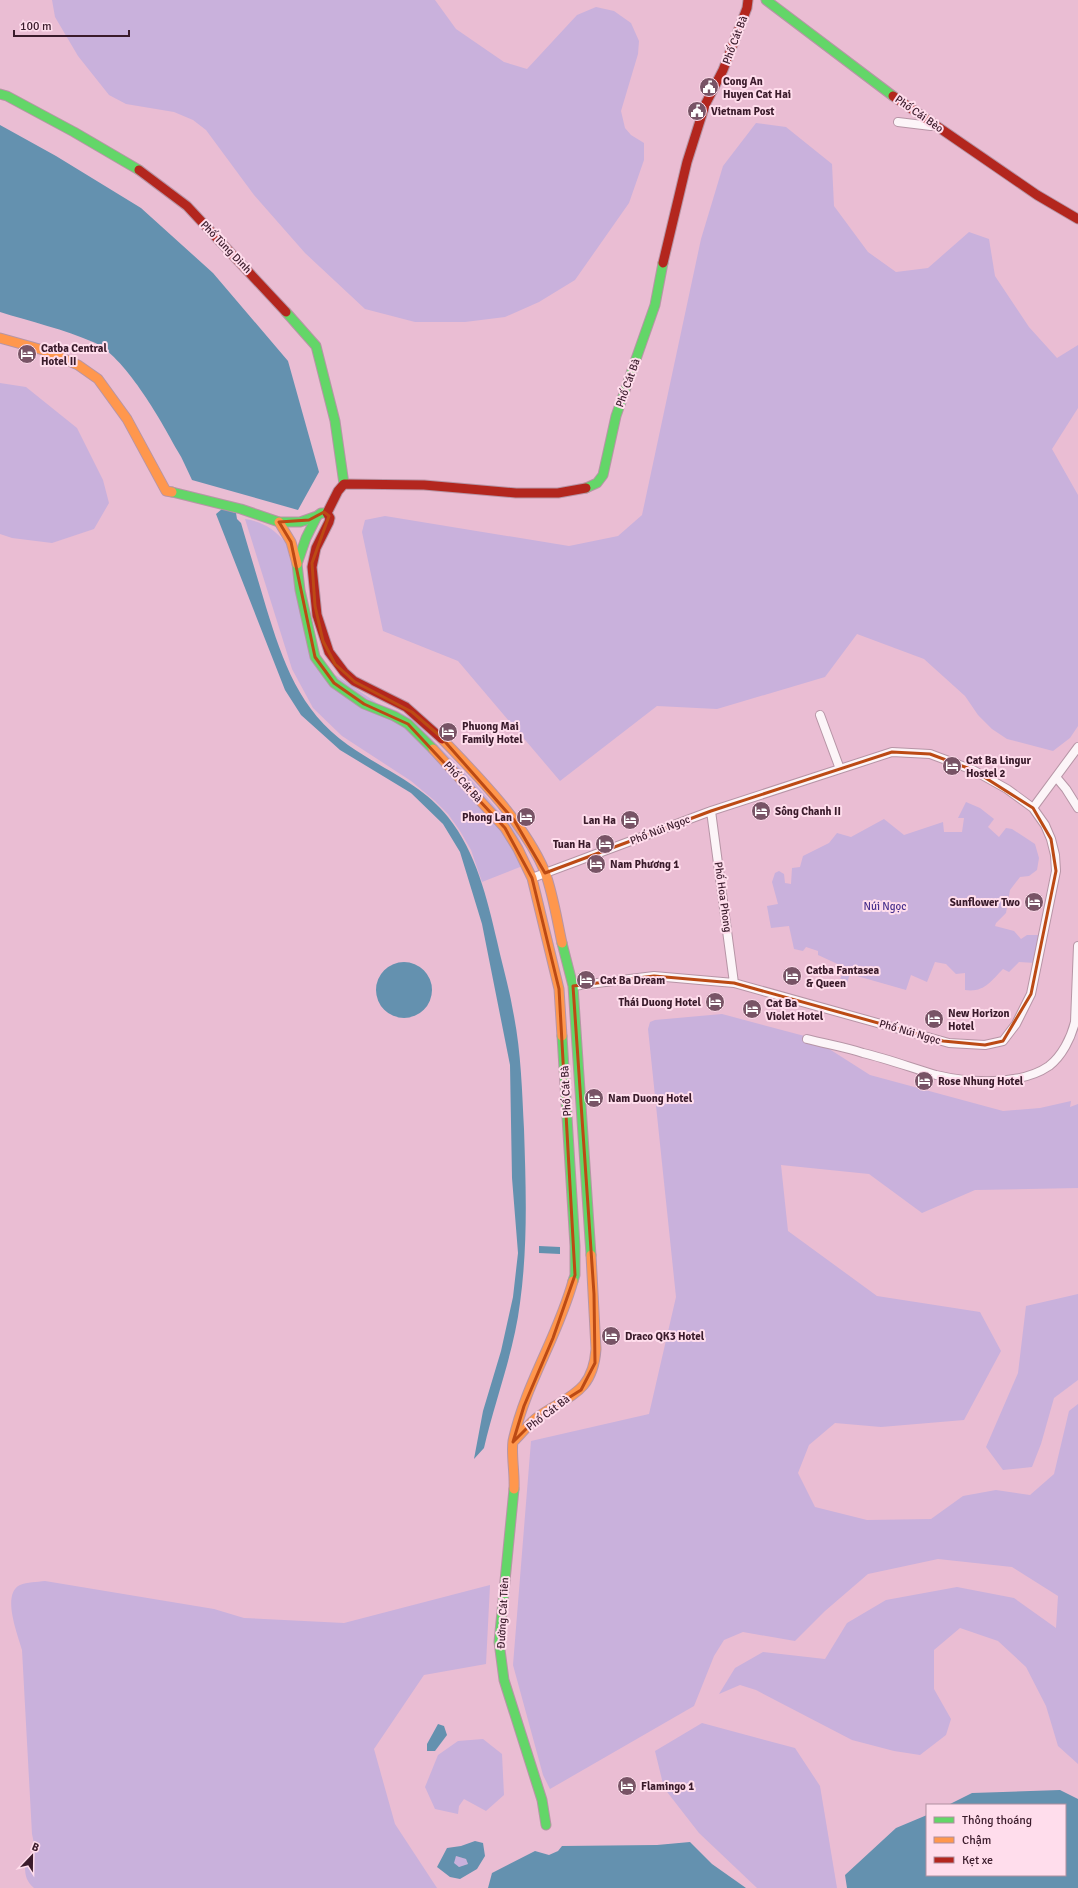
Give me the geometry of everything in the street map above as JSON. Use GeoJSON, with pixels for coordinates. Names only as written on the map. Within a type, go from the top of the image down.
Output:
{"type":"FeatureCollection","features":[{"type":"Feature","properties":{"kind":"main road","name":"Phố Cát Bà"},"geometry":{"type":"LineString","coordinates":[[513,1442],[538,1417],[581,1390],[589,1377],[594,1363],[596,1349],[594,1294],[573,986],[545,873],[538,856],[514,820],[450,747],[412,712],[395,701],[355,682],[335,664],[323,641],[315,606],[312,563],[329,522],[330,518],[327,513],[338,490],[344,484],[424,485],[516,493],[558,493],[589,487],[597,483],[603,475],[616,416],[655,305],[666,247],[687,162],[705,105],[723,70],[748,4],[763,0]]}},
{"type":"Feature","properties":{"kind":"main road","name":"Phố Cái Bèo"},"geometry":{"type":"LineString","coordinates":[[766,0],[845,61],[935,126],[1009,174],[1037,195],[1078,219]]}},
{"type":"Feature","properties":{"kind":"main road","name":"Phố Tùng Dinh"},"geometry":{"type":"LineString","coordinates":[[0,94],[7,96],[112,154],[137,169],[187,206],[263,286],[316,346],[335,421],[344,484]]}},
{"type":"Feature","properties":{"kind":"main road"},"geometry":{"type":"LineString","coordinates":[[0,338],[42,350],[78,365],[98,379],[128,419],[166,491],[241,509],[279,522],[300,522],[321,513],[327,513]]}},
{"type":"Feature","properties":{"kind":"main road","name":"Phố Cát Bà"},"geometry":{"type":"LineString","coordinates":[[317,516],[306,538],[297,564],[300,590],[315,657],[334,683],[364,704],[394,716],[408,724],[440,756],[505,828],[518,849],[532,878],[559,989],[575,1275],[553,1338],[524,1406],[513,1442]]}},
{"type":"Feature","properties":{"kind":"main road"},"geometry":{"type":"LineString","coordinates":[[279,522],[291,542],[297,564],[312,563]]}},
{"type":"Feature","properties":{"kind":"main road"},"geometry":{"type":"LineString","coordinates":[[324,671],[335,664]]}},
{"type":"Feature","properties":{"kind":"main road"},"geometry":{"type":"LineString","coordinates":[[440,756],[450,747]]}},
{"type":"Feature","properties":{"kind":"main road"},"geometry":{"type":"LineString","coordinates":[[559,989],[573,986]]}},
{"type":"Feature","properties":{"kind":"main road"},"geometry":{"type":"LineString","coordinates":[[569,1149],[583,1149]]}},
{"type":"Feature","properties":{"kind":"main road","name":"Đường Cát Tiên"},"geometry":{"type":"LineString","coordinates":[[513,1442],[515,1476],[499,1642],[504,1680],[542,1800],[546,1826]]}},
{"type":"Feature","properties":{"kind":"street"},"geometry":{"type":"LineString","coordinates":[[898,122],[935,126]]}},
{"type":"Feature","properties":{"kind":"street"},"geometry":{"type":"LineString","coordinates":[[820,715],[840,769]]}},
{"type":"Feature","properties":{"kind":"street"},"geometry":{"type":"LineString","coordinates":[[1033,808],[1078,747]]}},
{"type":"Feature","properties":{"kind":"street","name":"Phố Núi Ngọc"},"geometry":{"type":"LineString","coordinates":[[532,878],[711,811],[892,752],[930,754],[973,770],[1007,789],[1033,808],[1045,825],[1051,839],[1055,855],[1056,871],[1032,994],[1016,1024],[1003,1041],[985,1045],[949,1043],[734,983],[654,976],[573,986]]}},
{"type":"Feature","properties":{"kind":"street"},"geometry":{"type":"LineString","coordinates":[[1056,777],[1066,789],[1078,808]]}},
{"type":"Feature","properties":{"kind":"street","name":"Phố Hoa Phong"},"geometry":{"type":"LineString","coordinates":[[711,811],[734,983]]}},
{"type":"Feature","properties":{"kind":"street"},"geometry":{"type":"LineString","coordinates":[[807,1039],[862,1052],[937,1075],[973,1080],[994,1081],[1013,1079],[1042,1070],[1058,1057],[1072,1032],[1075,1022],[1078,946]]}},
{"type":"Feature","properties":{"kind":"highlighted area"},"geometry":{"type":"Polygon","coordinates":[[[324,512],[329,516],[312,563],[315,606],[323,641],[335,664],[355,682],[412,712],[440,736],[514,820],[545,873],[711,811],[892,752],[930,754],[973,770],[1033,808],[1051,839],[1056,871],[1031,994],[1003,1041],[985,1045],[943,1041],[734,983],[654,976],[573,986],[594,1294],[595,1363],[581,1390],[538,1417],[513,1442],[524,1406],[553,1338],[575,1275],[559,989],[543,919],[532,878],[505,828],[408,724],[364,704],[334,683],[324,671],[315,657],[291,542],[279,522],[309,520],[324,512]]]}},
{"type":"Feature","properties":{"kind":"green space"},"geometry":{"type":"Polygon","coordinates":[[[52,0],[435,0],[456,29],[504,62],[527,69],[577,15],[596,7],[614,11],[631,23],[639,41],[638,54],[621,111],[625,128],[631,135],[644,143],[644,160],[629,203],[575,280],[539,302],[505,317],[465,322],[415,322],[365,309],[305,253],[254,195],[206,130],[193,120],[174,112],[126,104],[109,95],[78,56],[55,17],[52,0]]]}},
{"type":"Feature","properties":{"kind":"green space"},"geometry":{"type":"Polygon","coordinates":[[[756,123],[786,127],[832,164],[834,206],[868,252],[896,272],[928,268],[969,232],[989,239],[995,276],[1029,327],[1057,358],[1078,345],[1078,408],[1052,449],[1078,495],[1078,726],[1070,738],[1053,751],[1007,739],[992,729],[978,715],[965,696],[924,659],[857,634],[825,677],[717,709],[657,706],[560,781],[458,661],[383,631],[362,532],[365,520],[385,516],[569,546],[618,536],[642,515],[701,239],[723,166],[756,123]]]}},
{"type":"Feature","properties":{"kind":"green space"},"geometry":{"type":"Polygon","coordinates":[[[0,383],[26,387],[77,428],[103,480],[109,503],[94,529],[52,543],[12,538],[0,534],[0,383]]]}},
{"type":"Feature","properties":{"kind":"green space"},"geometry":{"type":"Polygon","coordinates":[[[245,519],[263,524],[277,534],[286,543],[316,668],[337,676],[377,703],[398,711],[414,720],[479,788],[517,833],[530,863],[482,882],[471,850],[448,814],[411,781],[342,736],[313,708],[292,669],[245,519]]]}},
{"type":"Feature","properties":{"kind":"green space","name":"Núi Ngọc"},"geometry":{"type":"Polygon","coordinates":[[[966,802],[980,808],[994,819],[988,827],[999,837],[1006,828],[1012,829],[1035,844],[1039,858],[1037,870],[1029,876],[1020,877],[1010,890],[1006,913],[995,926],[1014,931],[1021,939],[1027,935],[1038,935],[1039,942],[1035,963],[1019,962],[1009,972],[1003,969],[991,982],[977,990],[965,990],[965,973],[956,974],[946,964],[935,962],[927,982],[911,975],[906,990],[850,974],[847,983],[840,980],[844,967],[818,955],[818,951],[806,947],[803,951],[794,949],[789,926],[771,928],[767,906],[778,904],[772,882],[775,873],[779,871],[784,874],[785,883],[791,884],[792,868],[800,867],[803,856],[829,843],[837,833],[851,837],[884,819],[904,835],[943,822],[944,832],[962,832],[964,818],[958,818],[966,802]]]}},
{"type":"Feature","properties":{"kind":"green space"},"geometry":{"type":"Polygon","coordinates":[[[722,1014],[812,1038],[870,1075],[1003,1111],[1040,1108],[1071,1101],[1070,1107],[1078,1104],[1078,1188],[975,1190],[922,1213],[869,1174],[781,1165],[788,1231],[877,1296],[980,1312],[1001,1351],[964,1420],[881,1427],[835,1423],[809,1445],[798,1473],[815,1507],[867,1520],[931,1519],[963,1496],[996,1490],[1030,1495],[1054,1474],[1069,1411],[1078,1404],[1078,1764],[1058,1746],[1046,1706],[1026,1667],[998,1641],[960,1628],[934,1650],[934,1689],[951,1719],[946,1735],[920,1755],[894,1751],[852,1740],[756,1690],[740,1685],[719,1694],[735,1668],[763,1652],[825,1659],[847,1623],[886,1600],[957,1587],[1014,1598],[1056,1628],[1058,1596],[1012,1567],[938,1559],[868,1574],[825,1611],[795,1641],[743,1632],[724,1640],[714,1656],[694,1706],[550,1789],[543,1775],[513,1665],[531,1441],[649,1414],[676,1297],[648,1029],[650,1022],[655,1020],[722,1014]]]}},
{"type":"Feature","properties":{"kind":"green space"},"geometry":{"type":"Polygon","coordinates":[[[1078,1294],[1078,1380],[1054,1398],[1041,1444],[1032,1467],[1003,1470],[986,1447],[1018,1373],[1026,1306],[1078,1294]]]}},
{"type":"Feature","properties":{"kind":"green space"},"geometry":{"type":"Polygon","coordinates":[[[45,1581],[214,1609],[244,1618],[344,1623],[490,1585],[486,1664],[424,1675],[374,1749],[395,1824],[437,1888],[34,1888],[28,1881],[25,1870],[25,1867],[32,1860],[34,1843],[32,1834],[22,1650],[12,1615],[11,1606],[14,1590],[20,1585],[45,1581]]]}},
{"type":"Feature","properties":{"kind":"green space"},"geometry":{"type":"Polygon","coordinates":[[[702,1723],[795,1748],[820,1786],[837,1888],[757,1888],[699,1833],[664,1788],[655,1751],[702,1723]]]}},
{"type":"Feature","properties":{"kind":"green space"},"geometry":{"type":"Polygon","coordinates":[[[483,1739],[502,1754],[504,1795],[486,1811],[464,1799],[459,1806],[458,1814],[435,1809],[425,1787],[438,1755],[458,1741],[483,1739]]]}},
{"type":"Feature","properties":{"kind":"green space"},"geometry":{"type":"Polygon","coordinates":[[[456,1856],[466,1859],[468,1864],[459,1867],[453,1863],[456,1856]]]}},
{"type":"Feature","properties":{"kind":"water"},"geometry":{"type":"Polygon","coordinates":[[[0,125],[56,156],[141,208],[213,273],[288,361],[319,472],[298,510],[192,480],[181,457],[152,406],[129,374],[105,349],[93,342],[71,334],[0,312],[0,125]]]}},
{"type":"Feature","properties":{"kind":"water"},"geometry":{"type":"Polygon","coordinates":[[[222,509],[236,513],[237,519],[241,523],[279,647],[286,666],[305,700],[331,731],[348,745],[414,786],[438,805],[458,831],[466,845],[479,876],[489,908],[516,1026],[523,1099],[526,1195],[525,1238],[523,1281],[517,1321],[509,1358],[484,1448],[474,1459],[483,1411],[501,1351],[513,1297],[518,1253],[512,1178],[510,1065],[482,924],[460,852],[443,824],[411,793],[340,750],[301,715],[285,690],[216,514],[222,509]]]}},
{"type":"Feature","properties":{"kind":"water"},"geometry":{"type":"Polygon","coordinates":[[[399,962],[409,962],[424,970],[430,979],[432,990],[430,1001],[424,1010],[409,1018],[399,1018],[388,1013],[381,1006],[376,995],[376,985],[381,974],[388,967],[399,962]]]}},
{"type":"Feature","properties":{"kind":"water"},"geometry":{"type":"Polygon","coordinates":[[[539,1246],[560,1247],[560,1254],[539,1253],[539,1246]]]}},
{"type":"Feature","properties":{"kind":"water"},"geometry":{"type":"Polygon","coordinates":[[[438,1724],[444,1726],[447,1735],[435,1751],[427,1751],[427,1744],[438,1724]]]}},
{"type":"Feature","properties":{"kind":"water"},"geometry":{"type":"Polygon","coordinates":[[[1060,1790],[1078,1799],[1078,1888],[847,1888],[845,1875],[896,1828],[926,1815],[926,1876],[1066,1876],[1066,1804],[950,1804],[972,1793],[1060,1790]]]}},
{"type":"Feature","properties":{"kind":"water"},"geometry":{"type":"Polygon","coordinates":[[[475,1841],[483,1843],[485,1856],[477,1869],[460,1879],[450,1877],[437,1867],[447,1848],[461,1846],[475,1841]],[[456,1856],[454,1863],[459,1867],[468,1864],[466,1859],[456,1856]]]}},
{"type":"Feature","properties":{"kind":"water"},"geometry":{"type":"Polygon","coordinates":[[[690,1842],[712,1864],[746,1888],[488,1888],[492,1873],[535,1851],[549,1855],[558,1851],[562,1846],[657,1845],[690,1842]]]}},
{"type":"Feature","properties":{"kind":"traffic: fast"},"geometry":{"type":"LineString","coordinates":[[766,0],[893,96]]}},
{"type":"Feature","properties":{"kind":"traffic: fast"},"geometry":{"type":"LineString","coordinates":[[0,94],[7,96],[74,132],[139,170]]}},
{"type":"Feature","properties":{"kind":"traffic: fast"},"geometry":{"type":"LineString","coordinates":[[586,488],[597,483],[603,475],[616,416],[655,305],[663,263]]}},
{"type":"Feature","properties":{"kind":"traffic: fast"},"geometry":{"type":"LineString","coordinates":[[286,312],[316,346],[335,421],[344,484]]}},
{"type":"Feature","properties":{"kind":"traffic: fast"},"geometry":{"type":"LineString","coordinates":[[172,492],[241,509],[279,522],[300,522],[317,516]]}},
{"type":"Feature","properties":{"kind":"traffic: fast"},"geometry":{"type":"LineString","coordinates":[[327,513],[321,513],[317,516],[306,538],[297,564],[300,590],[315,657],[334,683],[364,704],[394,716],[408,724],[433,749]]}},
{"type":"Feature","properties":{"kind":"traffic: fast"},"geometry":{"type":"LineString","coordinates":[[562,943],[573,986],[591,1255]]}},
{"type":"Feature","properties":{"kind":"traffic: fast"},"geometry":{"type":"LineString","coordinates":[[562,1036],[575,1246],[575,1275],[573,1281]]}},
{"type":"Feature","properties":{"kind":"traffic: fast"},"geometry":{"type":"LineString","coordinates":[[514,1489],[499,1642],[504,1680],[542,1800],[546,1825]]}},
{"type":"Feature","properties":{"kind":"traffic: slow"},"geometry":{"type":"LineString","coordinates":[[0,338],[43,350],[78,365],[98,379],[127,419],[166,491],[172,492]]}},
{"type":"Feature","properties":{"kind":"traffic: slow"},"geometry":{"type":"LineString","coordinates":[[279,522],[291,542],[297,564]]}},
{"type":"Feature","properties":{"kind":"traffic: slow"},"geometry":{"type":"LineString","coordinates":[[442,739],[500,801],[526,836],[548,880],[562,943]]}},
{"type":"Feature","properties":{"kind":"traffic: slow"},"geometry":{"type":"LineString","coordinates":[[433,749],[505,828],[518,849],[532,878],[559,989],[562,1036]]}},
{"type":"Feature","properties":{"kind":"traffic: slow"},"geometry":{"type":"LineString","coordinates":[[515,1440],[536,1418],[578,1391],[585,1384],[590,1375],[596,1349],[591,1255]]}},
{"type":"Feature","properties":{"kind":"traffic: slow"},"geometry":{"type":"LineString","coordinates":[[514,1489],[513,1441],[518,1420],[533,1380],[567,1301],[573,1281]]}},
{"type":"Feature","properties":{"kind":"traffic: jam"},"geometry":{"type":"LineString","coordinates":[[663,263],[687,162],[705,105],[723,70],[747,8],[748,0]]}},
{"type":"Feature","properties":{"kind":"traffic: jam"},"geometry":{"type":"LineString","coordinates":[[893,96],[1037,195],[1078,219]]}},
{"type":"Feature","properties":{"kind":"traffic: jam"},"geometry":{"type":"LineString","coordinates":[[139,170],[187,206],[286,312]]}},
{"type":"Feature","properties":{"kind":"traffic: jam"},"geometry":{"type":"LineString","coordinates":[[327,513],[338,491],[344,484],[424,485],[516,493],[558,493],[586,488]]}},
{"type":"Feature","properties":{"kind":"traffic: jam"},"geometry":{"type":"LineString","coordinates":[[327,513],[330,518],[329,522],[316,548],[312,567],[317,615],[329,652],[344,672],[354,681],[406,707],[442,739]]}},
{"type":"Feature","properties":{"kind":"place","name":"Cong An Huyen Cat Hai"},"geometry":{"type":"Point","coordinates":[709,87]}},
{"type":"Feature","properties":{"kind":"place","name":"Vietnam Post"},"geometry":{"type":"Point","coordinates":[697,111]}},
{"type":"Feature","properties":{"kind":"place","name":"Catba Central Hotel II"},"geometry":{"type":"Point","coordinates":[27,354]}},
{"type":"Feature","properties":{"kind":"place","name":"Phuong Mai Family Hotel"},"geometry":{"type":"Point","coordinates":[448,732]}},
{"type":"Feature","properties":{"kind":"place","name":"Cat Ba Lingur Hostel 2"},"geometry":{"type":"Point","coordinates":[952,766]}},
{"type":"Feature","properties":{"kind":"place","name":"Sông Chanh II"},"geometry":{"type":"Point","coordinates":[761,811]}},
{"type":"Feature","properties":{"kind":"place","name":"Phong Lan"},"geometry":{"type":"Point","coordinates":[526,817]}},
{"type":"Feature","properties":{"kind":"place","name":"Lan Ha"},"geometry":{"type":"Point","coordinates":[630,820]}},
{"type":"Feature","properties":{"kind":"place","name":"Tuan Ha"},"geometry":{"type":"Point","coordinates":[605,844]}},
{"type":"Feature","properties":{"kind":"place","name":"Nam Phương 1"},"geometry":{"type":"Point","coordinates":[596,864]}},
{"type":"Feature","properties":{"kind":"place","name":"Sunflower Two"},"geometry":{"type":"Point","coordinates":[1034,902]}},
{"type":"Feature","properties":{"kind":"place","name":"Catba Fantasea & Queen"},"geometry":{"type":"Point","coordinates":[792,976]}},
{"type":"Feature","properties":{"kind":"place","name":"Cat Ba Dream"},"geometry":{"type":"Point","coordinates":[586,980]}},
{"type":"Feature","properties":{"kind":"place","name":"Thái Duong Hotel"},"geometry":{"type":"Point","coordinates":[715,1002]}},
{"type":"Feature","properties":{"kind":"place","name":"Cat Ba Violet Hotel"},"geometry":{"type":"Point","coordinates":[752,1009]}},
{"type":"Feature","properties":{"kind":"place","name":"New Horizon Hotel"},"geometry":{"type":"Point","coordinates":[934,1019]}},
{"type":"Feature","properties":{"kind":"place","name":"Rose Nhung Hotel"},"geometry":{"type":"Point","coordinates":[924,1081]}},
{"type":"Feature","properties":{"kind":"place","name":"Nam Duong Hotel"},"geometry":{"type":"Point","coordinates":[594,1098]}},
{"type":"Feature","properties":{"kind":"place","name":"Draco QK3 Hotel"},"geometry":{"type":"Point","coordinates":[611,1336]}},
{"type":"Feature","properties":{"kind":"place","name":"Flamingo 1"},"geometry":{"type":"Point","coordinates":[627,1786]}}]}
